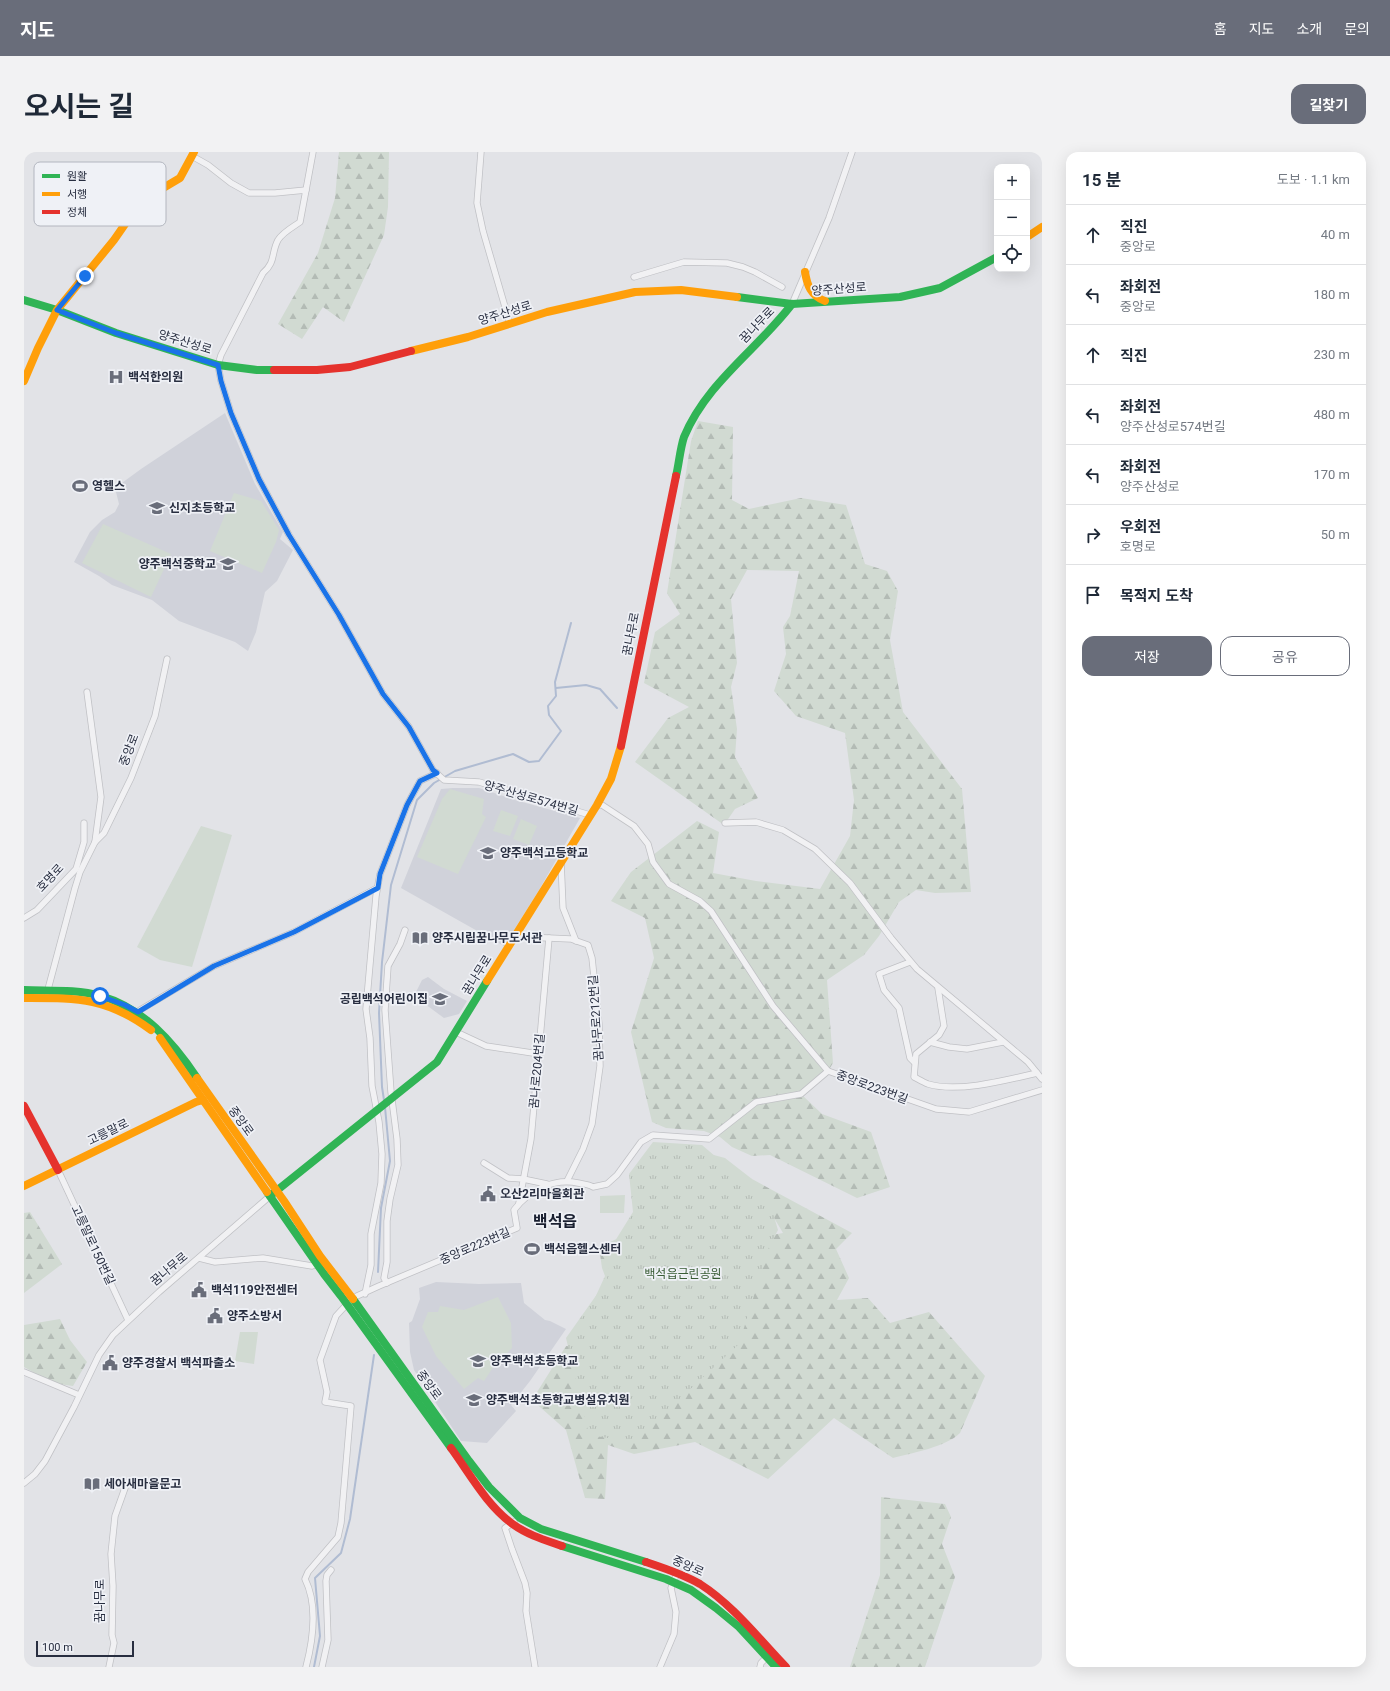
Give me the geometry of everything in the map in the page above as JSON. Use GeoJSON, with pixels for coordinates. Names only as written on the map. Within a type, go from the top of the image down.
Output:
{"type":"FeatureCollection","features":[{"type":"Feature","properties":{"kind":"street"},"geometry":{"type":"LineString","coordinates":[[313,152],[300,222],[281,235],[277,242],[270,267],[263,273],[221,355],[218,365],[221,381],[231,413],[262,486],[289,535],[343,621],[383,694],[409,727],[433,770],[440,776]]}},
{"type":"Feature","properties":{"kind":"street"},"geometry":{"type":"LineString","coordinates":[[481,152],[477,203],[483,231],[510,324]]}},
{"type":"Feature","properties":{"kind":"street","name":"꿈나무로"},"geometry":{"type":"LineString","coordinates":[[24,1483],[36,1474],[45,1461],[99,1355],[113,1336],[128,1320],[274,1194],[437,1062],[517,934],[597,804],[616,767],[684,438],[704,400],[738,362],[779,321],[792,304],[829,218],[852,152]]}},
{"type":"Feature","properties":{"kind":"street"},"geometry":{"type":"LineString","coordinates":[[166,186],[180,178],[193,154],[231,183],[249,193],[275,193],[306,190]]}},
{"type":"Feature","properties":{"kind":"street"},"geometry":{"type":"LineString","coordinates":[[24,381],[38,348],[57,310],[124,226]]}},
{"type":"Feature","properties":{"kind":"street"},"geometry":{"type":"LineString","coordinates":[[1028,236],[1042,227]]}},
{"type":"Feature","properties":{"kind":"street","name":"양주산성로"},"geometry":{"type":"LineString","coordinates":[[24,300],[57,310],[116,333],[218,365],[245,369],[283,371],[350,367],[468,337],[547,312],[635,292],[681,290],[792,304],[900,297],[919,294],[940,288],[994,259]]}},
{"type":"Feature","properties":{"kind":"street"},"geometry":{"type":"LineString","coordinates":[[634,277],[684,262],[727,263],[749,269],[782,287]]}},
{"type":"Feature","properties":{"kind":"street"},"geometry":{"type":"LineString","coordinates":[[805,272],[807,285],[816,297],[820,300],[831,302]]}},
{"type":"Feature","properties":{"kind":"street","name":"중앙로"},"geometry":{"type":"LineString","coordinates":[[47,994],[80,872],[95,842],[104,833],[121,798],[155,716],[168,659]]}},
{"type":"Feature","properties":{"kind":"street","name":"중앙로"},"geometry":{"type":"LineString","coordinates":[[87,692],[101,797],[95,842]]}},
{"type":"Feature","properties":{"kind":"street"},"geometry":{"type":"LineString","coordinates":[[306,1667],[312,1636],[312,1606],[309,1587],[305,1579],[308,1572],[338,1537],[341,1523],[351,1406],[325,1402],[327,1392],[320,1360],[336,1316],[350,1301],[366,1293],[371,1265],[371,1234],[381,1183],[382,1154],[379,1122],[372,1086],[370,1038],[366,1009],[380,874],[407,805],[420,781],[440,776]]}},
{"type":"Feature","properties":{"kind":"street","name":"양주산성로574번길"},"geometry":{"type":"LineString","coordinates":[[440,776],[479,782],[590,815]]}},
{"type":"Feature","properties":{"kind":"street"},"geometry":{"type":"LineString","coordinates":[[597,804],[602,805],[634,826],[648,844],[653,862],[670,884],[700,901],[711,911],[773,1006],[828,1071]]}},
{"type":"Feature","properties":{"kind":"street","name":"호명로"},"geometry":{"type":"LineString","coordinates":[[24,918],[37,910],[76,869],[84,842],[84,822]]}},
{"type":"Feature","properties":{"kind":"street"},"geometry":{"type":"LineString","coordinates":[[726,823],[756,822],[784,830],[815,848],[850,884],[917,970],[1028,1062],[1042,1079]]}},
{"type":"Feature","properties":{"kind":"street"},"geometry":{"type":"LineString","coordinates":[[517,934],[526,937],[576,941],[563,908],[561,862]]}},
{"type":"Feature","properties":{"kind":"street"},"geometry":{"type":"LineString","coordinates":[[135,1014],[214,966],[294,932],[378,888]]}},
{"type":"Feature","properties":{"kind":"street"},"geometry":{"type":"LineString","coordinates":[[387,1283],[384,1278],[387,1262],[387,1221],[390,1199],[398,1165],[397,1139],[391,1099],[386,1010],[388,966],[400,944],[405,930]]}},
{"type":"Feature","properties":{"kind":"street","name":"꿈나로204번길"},"geometry":{"type":"LineString","coordinates":[[519,1203],[531,1140],[549,938]]}},
{"type":"Feature","properties":{"kind":"street","name":"꿈나무로212번길"},"geometry":{"type":"LineString","coordinates":[[567,1181],[583,1149],[592,1124],[600,1066],[599,1024],[592,958],[588,945],[576,941]]}},
{"type":"Feature","properties":{"kind":"street"},"geometry":{"type":"LineString","coordinates":[[910,962],[879,974],[884,990],[898,1008],[910,1058],[914,1062]]}},
{"type":"Feature","properties":{"kind":"street"},"geometry":{"type":"LineString","coordinates":[[938,988],[944,1026],[939,1035],[916,1054],[914,1062],[914,1077],[928,1084],[955,1087],[1003,1081],[1037,1073]]}},
{"type":"Feature","properties":{"kind":"street","name":"중앙로"},"geometry":{"type":"LineString","coordinates":[[24,990],[99,1002],[135,1014],[155,1026],[182,1055],[274,1194],[317,1264],[350,1301]]}},
{"type":"Feature","properties":{"kind":"street","name":"중앙로"},"geometry":{"type":"LineString","coordinates":[[24,998],[47,994]]}},
{"type":"Feature","properties":{"kind":"street","name":"중앙로"},"geometry":{"type":"LineString","coordinates":[[135,1014],[165,1043],[203,1100],[320,1256],[488,1498],[513,1523],[548,1541],[673,1582],[696,1592],[786,1667]]}},
{"type":"Feature","properties":{"kind":"street"},"geometry":{"type":"LineString","coordinates":[[456,1032],[486,1046],[539,1054]]}},
{"type":"Feature","properties":{"kind":"street"},"geometry":{"type":"LineString","coordinates":[[930,1042],[949,1047],[967,1049],[1003,1042]]}},
{"type":"Feature","properties":{"kind":"street","name":"중앙로223번길"},"geometry":{"type":"LineString","coordinates":[[366,1293],[379,1286],[517,1228],[514,1210],[519,1203],[547,1184],[567,1181],[589,1184],[593,1187],[607,1184],[617,1175],[641,1142],[652,1135],[708,1139],[756,1102],[801,1094],[828,1071],[936,1109],[969,1112],[1042,1090]]}},
{"type":"Feature","properties":{"kind":"street","name":"고릉말로"},"geometry":{"type":"LineString","coordinates":[[24,1186],[196,1102],[203,1100]]}},
{"type":"Feature","properties":{"kind":"street"},"geometry":{"type":"LineString","coordinates":[[24,1106],[58,1170]]}},
{"type":"Feature","properties":{"kind":"street"},"geometry":{"type":"LineString","coordinates":[[484,1163],[508,1178],[523,1179],[547,1184]]}},
{"type":"Feature","properties":{"kind":"street","name":"고릉말로150번길"},"geometry":{"type":"LineString","coordinates":[[58,1170],[128,1320]]}},
{"type":"Feature","properties":{"kind":"street"},"geometry":{"type":"LineString","coordinates":[[199,1258],[215,1262],[262,1258],[312,1266],[317,1264]]}},
{"type":"Feature","properties":{"kind":"street","name":"중앙로"},"geometry":{"type":"LineString","coordinates":[[397,1368],[489,1487],[503,1503],[520,1518],[541,1529],[677,1573],[700,1584],[721,1601],[770,1655],[776,1667]]}},
{"type":"Feature","properties":{"kind":"street"},"geometry":{"type":"LineString","coordinates":[[24,1372],[79,1395]]}},
{"type":"Feature","properties":{"kind":"street","name":"꿈나무로"},"geometry":{"type":"LineString","coordinates":[[109,1667],[114,1643],[112,1635],[113,1586],[111,1554],[115,1516],[125,1488]]}},
{"type":"Feature","properties":{"kind":"street"},"geometry":{"type":"LineString","coordinates":[[520,1518],[506,1528],[525,1583],[527,1593],[527,1621],[535,1667]]}},
{"type":"Feature","properties":{"kind":"street"},"geometry":{"type":"LineString","coordinates":[[322,1667],[328,1640],[326,1581],[327,1575],[331,1570]]}},
{"type":"Feature","properties":{"kind":"street"},"geometry":{"type":"LineString","coordinates":[[660,1667],[674,1634],[676,1612],[671,1588],[677,1573]]}},
{"type":"Feature","properties":{"kind":"street"},"geometry":{"type":"LineString","coordinates":[[760,1667],[761,1663],[770,1655]]}},
{"type":"Feature","properties":{"kind":"shaded area"},"geometry":{"type":"Polygon","coordinates":[[[225,413],[255,484],[283,532],[280,539],[293,550],[277,581],[265,592],[256,632],[248,651],[235,642],[179,621],[152,600],[112,585],[74,562],[90,532],[102,520],[115,512],[119,504],[115,488],[225,413]]]}},
{"type":"Feature","properties":{"kind":"shaded area","name":"양주백석고등학교"},"geometry":{"type":"Polygon","coordinates":[[[479,788],[515,800],[580,818],[539,890],[504,946],[401,888],[441,789],[479,788]]]}},
{"type":"Feature","properties":{"kind":"shaded area","name":"공립백석어린이집"},"geometry":{"type":"Polygon","coordinates":[[[428,977],[444,989],[467,1001],[459,1014],[444,1018],[414,996],[422,980],[428,977]]]}},
{"type":"Feature","properties":{"kind":"shaded area","name":"양주백석초등학교"},"geometry":{"type":"Polygon","coordinates":[[[436,1282],[479,1284],[521,1283],[524,1303],[545,1320],[566,1329],[530,1381],[511,1405],[516,1411],[487,1443],[461,1441],[414,1370],[410,1352],[409,1323],[412,1321],[420,1299],[419,1288],[436,1282]]]}},
{"type":"Feature","properties":{"kind":"green space"},"geometry":{"type":"Polygon","coordinates":[[[339,152],[389,152],[388,207],[384,235],[344,322],[323,307],[302,339],[278,324],[318,253],[335,198],[339,152]]]}},
{"type":"Feature","properties":{"kind":"green space"},"geometry":{"type":"Polygon","coordinates":[[[698,421],[733,427],[732,500],[749,509],[801,498],[846,505],[865,564],[887,571],[898,591],[890,640],[903,712],[962,789],[971,892],[935,893],[916,890],[899,902],[879,936],[864,955],[827,980],[833,1063],[828,1071],[801,1094],[822,1114],[871,1132],[890,1187],[857,1198],[770,1155],[752,1156],[732,1147],[720,1137],[704,1131],[666,1128],[652,1122],[631,1032],[654,958],[645,918],[611,901],[631,872],[697,821],[719,832],[713,873],[756,881],[820,889],[850,836],[854,800],[845,733],[796,716],[774,691],[786,654],[783,627],[790,616],[799,571],[747,570],[731,599],[737,663],[731,687],[737,729],[735,757],[758,798],[735,809],[724,825],[635,762],[668,718],[689,707],[644,683],[655,632],[680,614],[667,593],[691,441],[698,421]]]}},
{"type":"Feature","properties":{"kind":"green space"},"geometry":{"type":"Polygon","coordinates":[[[234,493],[261,501],[279,530],[276,542],[262,573],[210,551],[234,493]]]}},
{"type":"Feature","properties":{"kind":"green space"},"geometry":{"type":"Polygon","coordinates":[[[103,524],[171,554],[151,597],[82,563],[103,524]]]}},
{"type":"Feature","properties":{"kind":"green space"},"geometry":{"type":"Polygon","coordinates":[[[450,789],[484,799],[482,814],[486,817],[458,874],[417,857],[442,799],[450,789]]]}},
{"type":"Feature","properties":{"kind":"green space"},"geometry":{"type":"Polygon","coordinates":[[[501,810],[518,816],[510,836],[493,831],[501,810]]]}},
{"type":"Feature","properties":{"kind":"green space"},"geometry":{"type":"Polygon","coordinates":[[[521,819],[537,826],[529,845],[513,839],[521,819]]]}},
{"type":"Feature","properties":{"kind":"green space"},"geometry":{"type":"Polygon","coordinates":[[[201,826],[232,835],[192,967],[160,960],[137,947],[201,826]]]}},
{"type":"Feature","properties":{"kind":"green space","name":"백석읍근린공원"},"geometry":{"type":"Polygon","coordinates":[[[653,1142],[702,1145],[770,1203],[778,1230],[769,1247],[739,1344],[633,1442],[589,1435],[566,1338],[607,1280],[610,1249],[633,1212],[629,1174],[653,1142]]]}},
{"type":"Feature","properties":{"kind":"green space"},"geometry":{"type":"Polygon","coordinates":[[[710,1154],[725,1158],[752,1179],[852,1233],[836,1249],[849,1278],[837,1300],[868,1298],[890,1323],[929,1312],[985,1376],[960,1433],[954,1438],[938,1446],[893,1458],[834,1418],[768,1479],[695,1442],[634,1454],[608,1445],[605,1499],[585,1498],[566,1430],[532,1400],[566,1346],[611,1351],[577,1337],[605,1276],[602,1268],[599,1247],[632,1232],[734,1242],[783,1233],[767,1206],[710,1154]]]}},
{"type":"Feature","properties":{"kind":"green space"},"geometry":{"type":"Polygon","coordinates":[[[625,1195],[624,1213],[600,1213],[600,1196],[625,1195]]]}},
{"type":"Feature","properties":{"kind":"green space"},"geometry":{"type":"Polygon","coordinates":[[[30,1212],[62,1264],[24,1293],[24,1213],[30,1212]]]}},
{"type":"Feature","properties":{"kind":"green space"},"geometry":{"type":"Polygon","coordinates":[[[498,1297],[511,1323],[512,1348],[494,1366],[484,1381],[478,1378],[464,1389],[436,1356],[422,1327],[428,1312],[438,1312],[440,1306],[464,1310],[498,1297]]]}},
{"type":"Feature","properties":{"kind":"green space"},"geometry":{"type":"Polygon","coordinates":[[[60,1319],[70,1340],[87,1362],[73,1386],[52,1383],[24,1367],[24,1325],[60,1319]]]}},
{"type":"Feature","properties":{"kind":"green space"},"geometry":{"type":"Polygon","coordinates":[[[240,1332],[258,1332],[254,1364],[235,1361],[240,1332]]]}},
{"type":"Feature","properties":{"kind":"green space"},"geometry":{"type":"Polygon","coordinates":[[[881,1497],[945,1504],[951,1517],[942,1544],[955,1577],[925,1667],[850,1667],[880,1575],[881,1497]]]}},
{"type":"Feature","properties":{"kind":"waterway"},"geometry":{"type":"LineString","coordinates":[[384,1100],[382,1087],[379,1013],[382,962],[391,885],[417,800],[434,783],[455,771],[513,754],[529,762],[539,761],[561,731],[549,715],[548,706],[556,696],[555,682],[571,623]]}},
{"type":"Feature","properties":{"kind":"waterway"},"geometry":{"type":"LineString","coordinates":[[556,688],[586,685],[600,689],[617,708]]}},
{"type":"Feature","properties":{"kind":"waterway"},"geometry":{"type":"LineString","coordinates":[[378,1272],[381,1208],[390,1161],[385,1107]]}},
{"type":"Feature","properties":{"kind":"waterway"},"geometry":{"type":"LineString","coordinates":[[314,1667],[320,1636],[315,1578],[341,1553],[350,1519],[374,1355]]}},
{"type":"Feature","properties":{"kind":"traffic: fast"},"geometry":{"type":"LineString","coordinates":[[737,297],[792,304],[900,297],[940,288],[994,259]]}},
{"type":"Feature","properties":{"kind":"traffic: fast"},"geometry":{"type":"LineString","coordinates":[[24,300],[57,310],[116,333],[218,365],[257,370],[274,370]]}},
{"type":"Feature","properties":{"kind":"traffic: fast"},"geometry":{"type":"LineString","coordinates":[[676,476],[684,437],[694,417],[706,399],[792,304]]}},
{"type":"Feature","properties":{"kind":"traffic: fast"},"geometry":{"type":"LineString","coordinates":[[270,1196],[437,1062],[487,981]]}},
{"type":"Feature","properties":{"kind":"traffic: fast"},"geometry":{"type":"LineString","coordinates":[[24,990],[82,992],[116,1001],[144,1018],[156,1028],[178,1052],[197,1078]]}},
{"type":"Feature","properties":{"kind":"traffic: fast"},"geometry":{"type":"LineString","coordinates":[[267,1192],[324,1274],[451,1448]]}},
{"type":"Feature","properties":{"kind":"traffic: fast"},"geometry":{"type":"LineString","coordinates":[[353,1299],[469,1461],[489,1487],[520,1518],[541,1529],[646,1562]]}},
{"type":"Feature","properties":{"kind":"traffic: fast"},"geometry":{"type":"LineString","coordinates":[[562,1546],[666,1579],[691,1590],[739,1627],[776,1667]]}},
{"type":"Feature","properties":{"kind":"traffic: slow"},"geometry":{"type":"LineString","coordinates":[[166,186],[180,178],[194,152]]}},
{"type":"Feature","properties":{"kind":"traffic: slow"},"geometry":{"type":"LineString","coordinates":[[24,381],[38,348],[57,310],[124,226]]}},
{"type":"Feature","properties":{"kind":"traffic: slow"},"geometry":{"type":"LineString","coordinates":[[1028,236],[1042,227]]}},
{"type":"Feature","properties":{"kind":"traffic: slow"},"geometry":{"type":"LineString","coordinates":[[805,272],[810,290],[820,299],[825,301]]}},
{"type":"Feature","properties":{"kind":"traffic: slow"},"geometry":{"type":"LineString","coordinates":[[411,351],[468,337],[547,312],[635,292],[681,290],[737,297]]}},
{"type":"Feature","properties":{"kind":"traffic: slow"},"geometry":{"type":"LineString","coordinates":[[487,981],[597,805],[611,779],[621,746]]}},
{"type":"Feature","properties":{"kind":"traffic: slow"},"geometry":{"type":"LineString","coordinates":[[24,998],[76,999],[105,1005],[135,1019],[151,1030]]}},
{"type":"Feature","properties":{"kind":"traffic: slow"},"geometry":{"type":"LineString","coordinates":[[160,1038],[267,1192]]}},
{"type":"Feature","properties":{"kind":"traffic: slow"},"geometry":{"type":"LineString","coordinates":[[197,1078],[284,1201],[320,1256],[353,1299]]}},
{"type":"Feature","properties":{"kind":"traffic: slow"},"geometry":{"type":"LineString","coordinates":[[24,1186],[196,1102],[203,1100]]}},
{"type":"Feature","properties":{"kind":"traffic: jam"},"geometry":{"type":"LineString","coordinates":[[274,370],[317,370],[350,367],[411,351]]}},
{"type":"Feature","properties":{"kind":"traffic: jam"},"geometry":{"type":"LineString","coordinates":[[621,746],[676,476]]}},
{"type":"Feature","properties":{"kind":"traffic: jam"},"geometry":{"type":"LineString","coordinates":[[24,1106],[58,1170]]}},
{"type":"Feature","properties":{"kind":"traffic: jam"},"geometry":{"type":"LineString","coordinates":[[451,1448],[487,1499],[504,1517],[525,1532],[562,1546]]}},
{"type":"Feature","properties":{"kind":"traffic: jam"},"geometry":{"type":"LineString","coordinates":[[646,1562],[687,1577],[712,1592],[735,1612],[786,1667]]}},
{"type":"Feature","properties":{"kind":"place","name":"백석한의원"},"geometry":{"type":"Point","coordinates":[116,377]}},
{"type":"Feature","properties":{"kind":"place","name":"영헬스"},"geometry":{"type":"Point","coordinates":[80,486]}},
{"type":"Feature","properties":{"kind":"place","name":"신지초등학교"},"geometry":{"type":"Point","coordinates":[157,508]}},
{"type":"Feature","properties":{"kind":"place","name":"양주백석중학교"},"geometry":{"type":"Point","coordinates":[228,564]}},
{"type":"Feature","properties":{"kind":"place","name":"양주백석고등학교"},"geometry":{"type":"Point","coordinates":[488,853]}},
{"type":"Feature","properties":{"kind":"place","name":"양주시립꿈나무도서관"},"geometry":{"type":"Point","coordinates":[420,938]}},
{"type":"Feature","properties":{"kind":"place","name":"공립백석어린이집"},"geometry":{"type":"Point","coordinates":[440,999]}},
{"type":"Feature","properties":{"kind":"place","name":"오산2리마을회관"},"geometry":{"type":"Point","coordinates":[488,1194]}},
{"type":"Feature","properties":{"kind":"place","name":"백석읍헬스센터"},"geometry":{"type":"Point","coordinates":[532,1249]}},
{"type":"Feature","properties":{"kind":"place","name":"백석119안전센터"},"geometry":{"type":"Point","coordinates":[199,1290]}},
{"type":"Feature","properties":{"kind":"place","name":"양주소방서"},"geometry":{"type":"Point","coordinates":[215,1316]}},
{"type":"Feature","properties":{"kind":"place","name":"양주백석초등학교"},"geometry":{"type":"Point","coordinates":[478,1361]}},
{"type":"Feature","properties":{"kind":"place","name":"양주경찰서 백석파출소"},"geometry":{"type":"Point","coordinates":[110,1363]}},
{"type":"Feature","properties":{"kind":"place","name":"양주백석초등학교병설유치원"},"geometry":{"type":"Point","coordinates":[474,1400]}},
{"type":"Feature","properties":{"kind":"place","name":"세아새마을문고"},"geometry":{"type":"Point","coordinates":[92,1484]}},
{"type":"Feature","properties":{"kind":"district","name":"백석읍"},"geometry":{"type":"Point","coordinates":[555,1221]}},
{"type":"Feature","properties":{"kind":"route"},"geometry":{"type":"LineString","coordinates":[[85,276],[57,310],[116,333],[183,354],[191,358],[218,365],[221,381],[231,413],[259,479],[289,535],[339,615],[383,694],[409,727],[433,770],[437,773],[420,781],[407,805],[380,874],[378,888],[294,932],[214,966],[138,1012],[125,1005],[100,996]]}}]}
